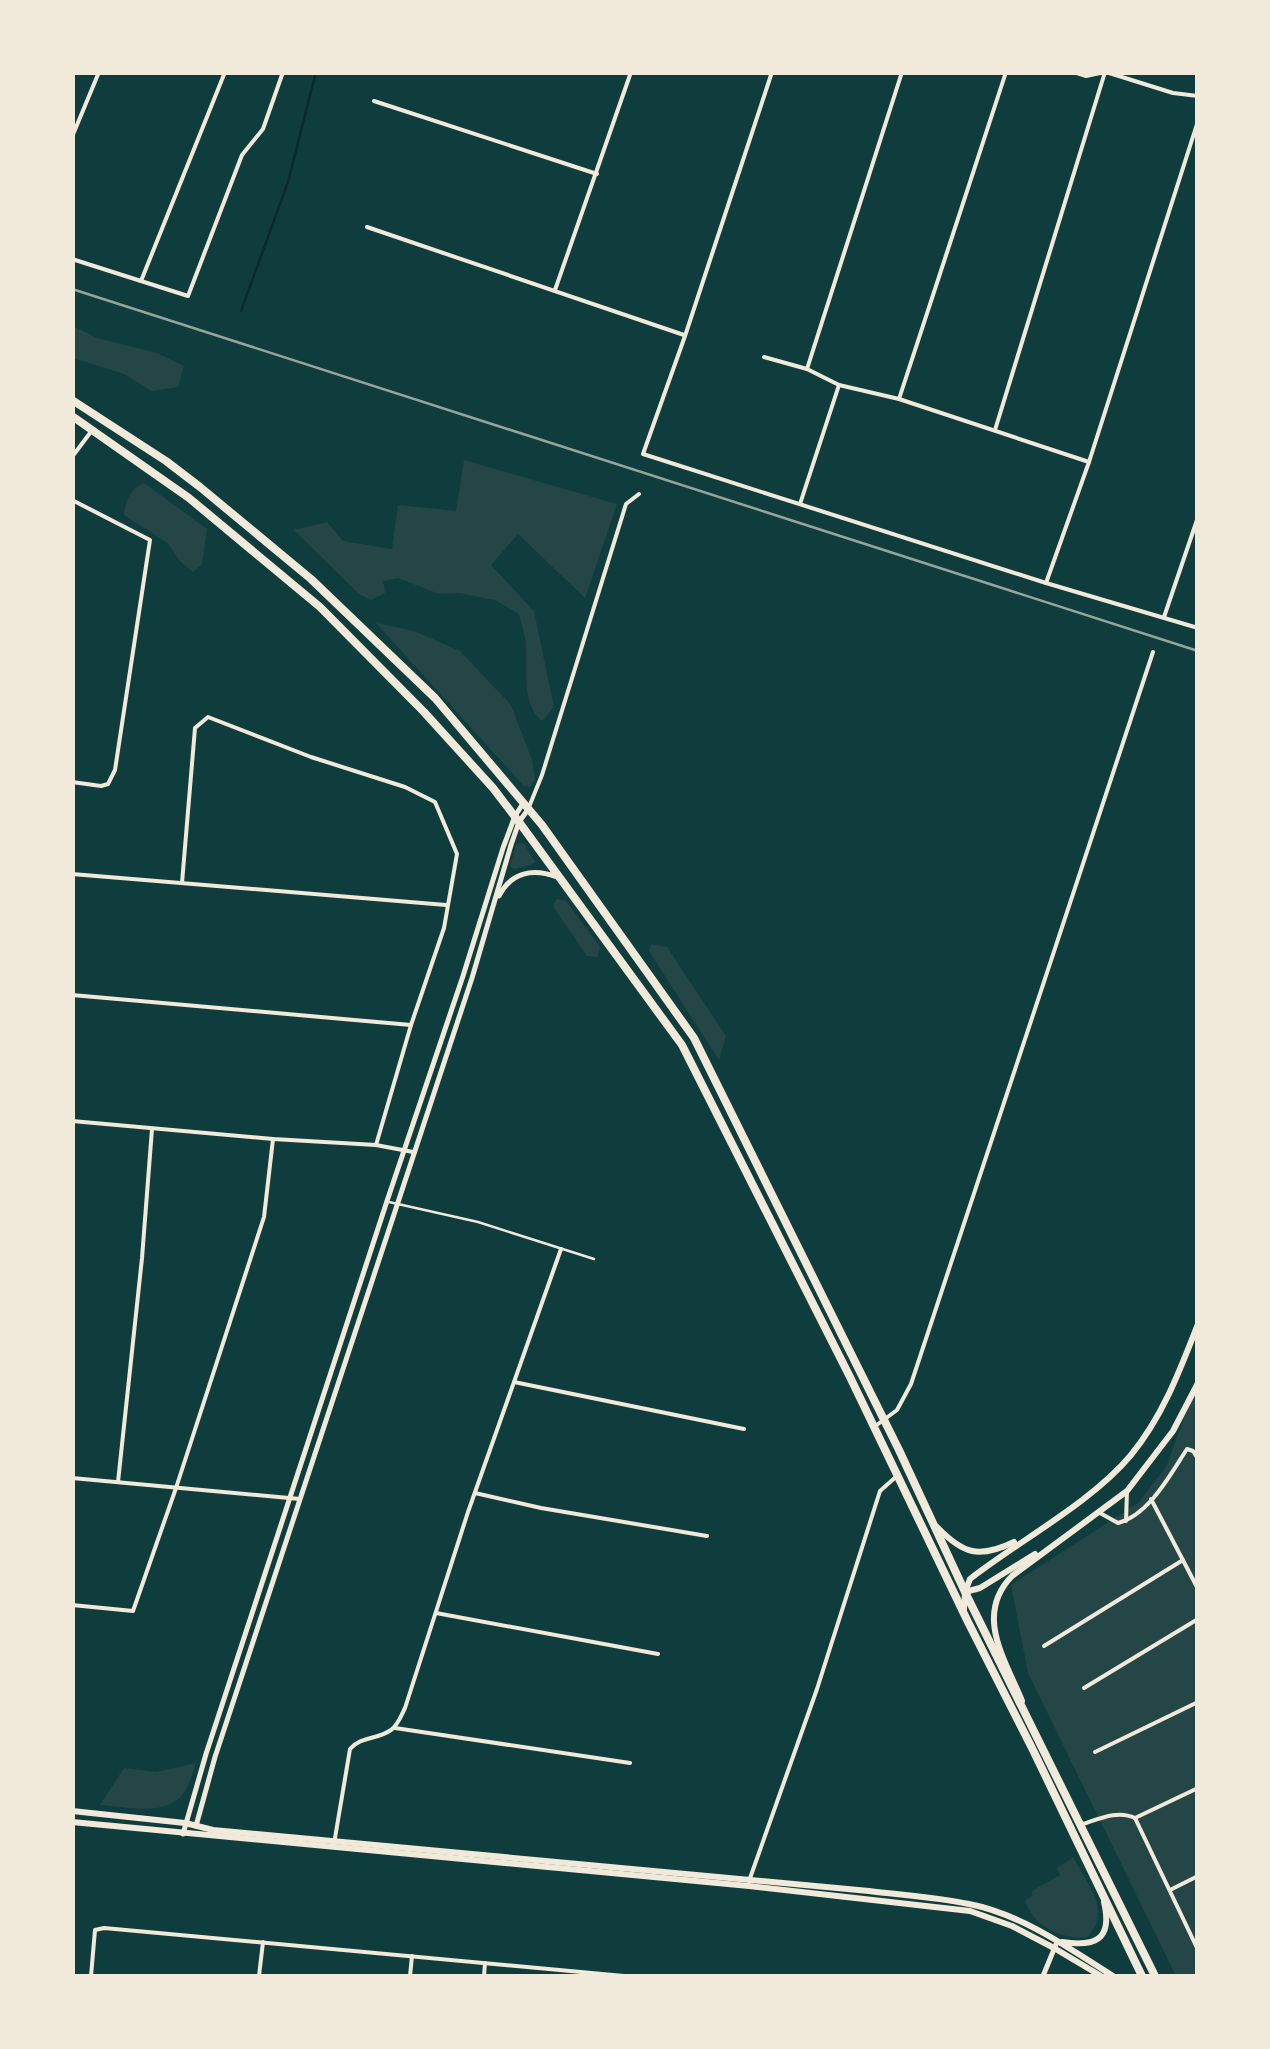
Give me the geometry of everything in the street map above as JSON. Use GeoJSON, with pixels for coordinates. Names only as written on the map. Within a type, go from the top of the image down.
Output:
{"type":"FeatureCollection","features":[{"type":"Feature","properties":{"kind":"highway"},"geometry":{"type":"LineString","coordinates":[[72,400],[166,461],[311,579],[435,698],[528,803],[694,1038],[1155,1976]]}},
{"type":"Feature","properties":{"kind":"highway"},"geometry":{"type":"LineString","coordinates":[[72,416],[189,498],[320,606],[424,712],[517,819],[682,1045],[1142,1976]]}},
{"type":"Feature","properties":{"kind":"main road"},"geometry":{"type":"LineString","coordinates":[[964,1614],[970,1578],[1106,1480],[1130,1457],[1170,1394],[1198,1324]]}},
{"type":"Feature","properties":{"kind":"main road"},"geometry":{"type":"LineString","coordinates":[[1038,1740],[994,1628],[994,1604],[1006,1582],[1127,1491],[1173,1431],[1198,1383]]}},
{"type":"Feature","properties":{"kind":"main road"},"geometry":{"type":"LineString","coordinates":[[932,1521],[957,1546],[974,1552],[1002,1548],[1033,1533]]}},
{"type":"Feature","properties":{"kind":"main road"},"geometry":{"type":"LineString","coordinates":[[965,1592],[986,1584],[1087,1522]]}},
{"type":"Feature","properties":{"kind":"main road"},"geometry":{"type":"LineString","coordinates":[[947,1580],[965,1592]]}},
{"type":"Feature","properties":{"kind":"main road"},"geometry":{"type":"LineString","coordinates":[[72,1811],[334,1845]]}},
{"type":"Feature","properties":{"kind":"main road"},"geometry":{"type":"LineString","coordinates":[[72,1822],[870,1891],[972,1904],[1015,1919],[1100,1976]]}},
{"type":"Feature","properties":{"kind":"main road"},"geometry":{"type":"LineString","coordinates":[[1056,1945],[1088,1944],[1101,1936],[1107,1923],[1102,1892]]}},
{"type":"Feature","properties":{"kind":"main road"},"geometry":{"type":"LineString","coordinates":[[1056,1945],[1078,1953],[1113,1976]]}},
{"type":"Feature","properties":{"kind":"street"},"geometry":{"type":"LineString","coordinates":[[72,137],[99,72]]}},
{"type":"Feature","properties":{"kind":"street"},"geometry":{"type":"LineString","coordinates":[[141,281],[225,72]]}},
{"type":"Feature","properties":{"kind":"street"},"geometry":{"type":"LineString","coordinates":[[72,259],[188,296],[242,155],[263,129],[283,72]]}},
{"type":"Feature","properties":{"kind":"street"},"geometry":{"type":"LineString","coordinates":[[555,290],[630,72]]}},
{"type":"Feature","properties":{"kind":"street"},"geometry":{"type":"LineString","coordinates":[[772,72],[686,336],[642,454],[1198,628]]}},
{"type":"Feature","properties":{"kind":"street"},"geometry":{"type":"LineString","coordinates":[[807,369],[902,72]]}},
{"type":"Feature","properties":{"kind":"street"},"geometry":{"type":"LineString","coordinates":[[899,399],[1006,72]]}},
{"type":"Feature","properties":{"kind":"street"},"geometry":{"type":"LineString","coordinates":[[1074,72],[1086,76],[1105,72],[1173,93],[1198,96]]}},
{"type":"Feature","properties":{"kind":"street"},"geometry":{"type":"LineString","coordinates":[[995,430],[1105,72]]}},
{"type":"Feature","properties":{"kind":"street"},"geometry":{"type":"LineString","coordinates":[[374,102],[597,174]]}},
{"type":"Feature","properties":{"kind":"street"},"geometry":{"type":"LineString","coordinates":[[1046,583],[1089,462],[1198,121]]}},
{"type":"Feature","properties":{"kind":"street"},"geometry":{"type":"LineString","coordinates":[[366,227],[686,336]]}},
{"type":"Feature","properties":{"kind":"street"},"geometry":{"type":"LineString","coordinates":[[764,357],[807,369],[839,385],[899,399],[1089,462]]}},
{"type":"Feature","properties":{"kind":"street"},"geometry":{"type":"LineString","coordinates":[[800,504],[839,385]]}},
{"type":"Feature","properties":{"kind":"street"},"geometry":{"type":"LineString","coordinates":[[72,458],[93,429]]}},
{"type":"Feature","properties":{"kind":"street"},"geometry":{"type":"LineString","coordinates":[[183,1834],[404,1150],[517,819],[548,757],[626,504],[639,494]]}},
{"type":"Feature","properties":{"kind":"street"},"geometry":{"type":"LineString","coordinates":[[72,500],[150,540],[115,770],[108,784],[101,786],[72,782]]}},
{"type":"Feature","properties":{"kind":"street"},"geometry":{"type":"LineString","coordinates":[[1164,618],[1198,517]]}},
{"type":"Feature","properties":{"kind":"street"},"geometry":{"type":"LineString","coordinates":[[874,1427],[897,1410],[910,1384],[1153,652]]}},
{"type":"Feature","properties":{"kind":"street"},"geometry":{"type":"LineString","coordinates":[[182,883],[194,728],[208,717],[311,757],[405,787],[434,802],[457,854],[444,928],[376,1146]]}},
{"type":"Feature","properties":{"kind":"street"},"geometry":{"type":"LineString","coordinates":[[195,1835],[214,1757],[472,978],[517,819]]}},
{"type":"Feature","properties":{"kind":"street"},"geometry":{"type":"LineString","coordinates":[[491,912],[512,878],[534,872],[560,878]]}},
{"type":"Feature","properties":{"kind":"street"},"geometry":{"type":"LineString","coordinates":[[72,874],[448,905]]}},
{"type":"Feature","properties":{"kind":"street"},"geometry":{"type":"LineString","coordinates":[[72,996],[411,1025]]}},
{"type":"Feature","properties":{"kind":"street"},"geometry":{"type":"LineString","coordinates":[[72,1122],[413,1152]]}},
{"type":"Feature","properties":{"kind":"street"},"geometry":{"type":"LineString","coordinates":[[118,1482],[152,1129]]}},
{"type":"Feature","properties":{"kind":"street"},"geometry":{"type":"LineString","coordinates":[[72,1604],[133,1610],[264,1217],[274,1139]]}},
{"type":"Feature","properties":{"kind":"street"},"geometry":{"type":"LineString","coordinates":[[334,1845],[350,1749],[356,1742],[395,1728],[405,1708],[474,1493],[561,1249]]}},
{"type":"Feature","properties":{"kind":"street"},"geometry":{"type":"LineString","coordinates":[[514,1382],[744,1429]]}},
{"type":"Feature","properties":{"kind":"street"},"geometry":{"type":"LineString","coordinates":[[1099,1512],[1118,1523],[1126,1521],[1152,1500],[1187,1450],[1190,1448],[1198,1459]]}},
{"type":"Feature","properties":{"kind":"street"},"geometry":{"type":"LineString","coordinates":[[749,1883],[880,1491],[898,1476]]}},
{"type":"Feature","properties":{"kind":"street"},"geometry":{"type":"LineString","coordinates":[[72,1478],[300,1499]]}},
{"type":"Feature","properties":{"kind":"street"},"geometry":{"type":"LineString","coordinates":[[1126,1521],[1127,1491]]}},
{"type":"Feature","properties":{"kind":"street"},"geometry":{"type":"LineString","coordinates":[[474,1493],[707,1536]]}},
{"type":"Feature","properties":{"kind":"street"},"geometry":{"type":"LineString","coordinates":[[1152,1500],[1198,1589]]}},
{"type":"Feature","properties":{"kind":"street"},"geometry":{"type":"LineString","coordinates":[[1044,1646],[1184,1560]]}},
{"type":"Feature","properties":{"kind":"street"},"geometry":{"type":"LineString","coordinates":[[436,1613],[658,1654]]}},
{"type":"Feature","properties":{"kind":"street"},"geometry":{"type":"LineString","coordinates":[[1084,1688],[1198,1619]]}},
{"type":"Feature","properties":{"kind":"street"},"geometry":{"type":"LineString","coordinates":[[1095,1752],[1198,1702]]}},
{"type":"Feature","properties":{"kind":"street"},"geometry":{"type":"LineString","coordinates":[[395,1728],[630,1763]]}},
{"type":"Feature","properties":{"kind":"street"},"geometry":{"type":"LineString","coordinates":[[1136,1818],[1198,1788]]}},
{"type":"Feature","properties":{"kind":"street"},"geometry":{"type":"LineString","coordinates":[[1080,1824],[1115,1814],[1136,1818],[1198,1950]]}},
{"type":"Feature","properties":{"kind":"street"},"geometry":{"type":"LineString","coordinates":[[1170,1890],[1198,1876]]}},
{"type":"Feature","properties":{"kind":"street"},"geometry":{"type":"LineString","coordinates":[[90,1976],[95,1930],[181,1934],[624,1976]]}},
{"type":"Feature","properties":{"kind":"street"},"geometry":{"type":"LineString","coordinates":[[259,1976],[263,1942]]}},
{"type":"Feature","properties":{"kind":"street"},"geometry":{"type":"LineString","coordinates":[[1043,1976],[1056,1945]]}},
{"type":"Feature","properties":{"kind":"street"},"geometry":{"type":"LineString","coordinates":[[410,1976],[412,1956]]}},
{"type":"Feature","properties":{"kind":"street"},"geometry":{"type":"LineString","coordinates":[[484,1976],[485,1962]]}},
{"type":"Feature","properties":{"kind":"street"},"geometry":{"type":"LineString","coordinates":[[560,1976],[561,1969]]}},
{"type":"Feature","properties":{"kind":"lane"},"geometry":{"type":"LineString","coordinates":[[387,1201],[478,1222],[594,1259]]}},
{"type":"Feature","properties":{"kind":"shaded area"},"geometry":{"type":"Polygon","coordinates":[[[73,326],[97,338],[157,353],[184,366],[178,387],[152,391],[124,374],[73,358],[73,326]]]}},
{"type":"Feature","properties":{"kind":"shaded area"},"geometry":{"type":"Polygon","coordinates":[[[464,460],[617,504],[585,598],[518,534],[491,565],[534,611],[554,707],[542,721],[530,704],[525,638],[519,614],[495,600],[459,593],[439,594],[398,578],[383,581],[385,593],[371,600],[359,594],[294,530],[327,522],[343,541],[392,549],[398,505],[456,511],[464,460]]]}},
{"type":"Feature","properties":{"kind":"shaded area"},"geometry":{"type":"Polygon","coordinates":[[[144,483],[207,529],[202,564],[193,572],[168,543],[124,515],[135,488],[144,483]]]}},
{"type":"Feature","properties":{"kind":"shaded area"},"geometry":{"type":"Polygon","coordinates":[[[376,623],[414,631],[460,651],[511,705],[532,760],[535,779],[530,787],[524,786],[376,623]]]}},
{"type":"Feature","properties":{"kind":"shaded area"},"geometry":{"type":"Polygon","coordinates":[[[519,843],[524,843],[535,862],[514,869],[510,866],[519,843]]]}},
{"type":"Feature","properties":{"kind":"shaded area"},"geometry":{"type":"Polygon","coordinates":[[[557,899],[566,901],[600,947],[597,957],[587,956],[553,906],[557,899]]]}},
{"type":"Feature","properties":{"kind":"shaded area"},"geometry":{"type":"Polygon","coordinates":[[[651,944],[667,947],[726,1036],[719,1060],[649,951],[651,944]]]}},
{"type":"Feature","properties":{"kind":"shaded area"},"geometry":{"type":"Polygon","coordinates":[[[1197,1384],[1197,1976],[1176,1976],[1028,1673],[1011,1585],[1138,1503],[1166,1467],[1197,1384]]]}},
{"type":"Feature","properties":{"kind":"shaded area"},"geometry":{"type":"Polygon","coordinates":[[[196,1763],[184,1792],[170,1804],[151,1809],[100,1805],[124,1768],[157,1772],[196,1763]]]}},
{"type":"Feature","properties":{"kind":"shaded area"},"geometry":{"type":"Polygon","coordinates":[[[1073,1857],[1098,1908],[1094,1928],[1086,1938],[1049,1929],[1035,1918],[1025,1901],[1032,1891],[1060,1875],[1057,1868],[1073,1857]]]}},
{"type":"Feature","properties":{"kind":"waterway"},"geometry":{"type":"LineString","coordinates":[[241,311],[288,182],[316,72]]}},
{"type":"Feature","properties":{"kind":"railway"},"geometry":{"type":"LineString","coordinates":[[72,289],[1198,651]]}}]}
